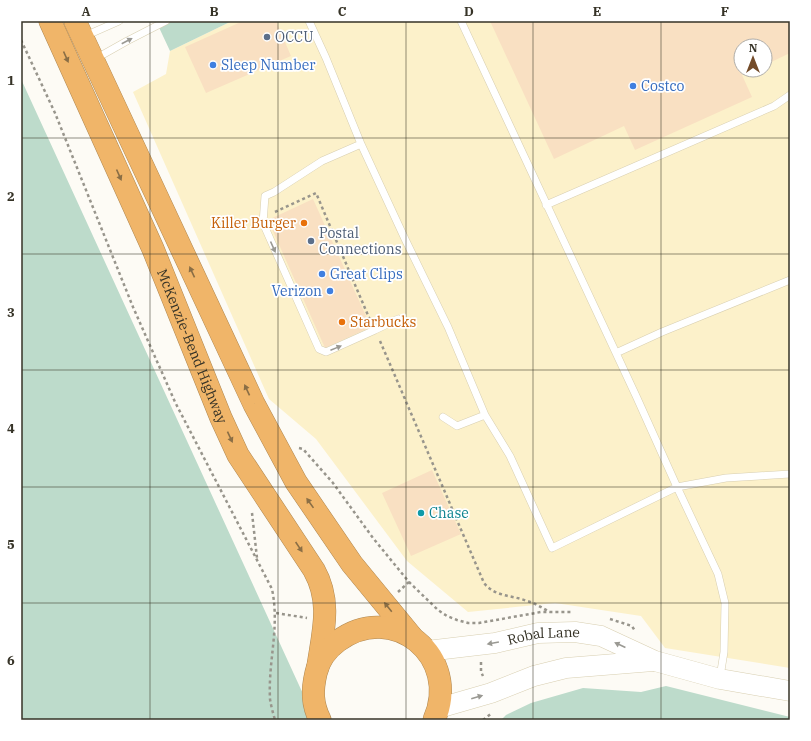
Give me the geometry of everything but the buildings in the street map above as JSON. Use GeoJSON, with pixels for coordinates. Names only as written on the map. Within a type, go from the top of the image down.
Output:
{"type":"FeatureCollection","features":[{"type":"Feature","properties":{"kind":"highway","name":"McKenzie-Bend Highway"},"geometry":{"type":"LineString","coordinates":[[50,21],[152,249],[221,418],[238,455],[320,581],[325,605],[325,620],[318,666]]}},
{"type":"Feature","properties":{"kind":"highway","name":"McKenzie-Bend Highway"},"geometry":{"type":"LineString","coordinates":[[79,29],[254,404],[296,482],[352,564],[420,644],[437,668],[441,688],[436,714]]}},
{"type":"Feature","properties":{"kind":"highway"},"geometry":{"type":"LineString","coordinates":[[320,720],[315,709],[312,687],[318,666],[330,647],[348,634],[369,627],[392,629],[420,644]]}},
{"type":"Feature","properties":{"kind":"main road","name":"Robal Lane"},"geometry":{"type":"LineString","coordinates":[[420,644],[480,645],[538,633],[575,632],[601,636],[655,661],[720,679],[790,692]]}},
{"type":"Feature","properties":{"kind":"main road","name":"Robal Lane"},"geometry":{"type":"LineString","coordinates":[[436,714],[534,676],[566,668],[655,661]]}},
{"type":"Feature","properties":{"kind":"lane"},"geometry":{"type":"LineString","coordinates":[[79,29],[119,21]]}},
{"type":"Feature","properties":{"kind":"lane"},"geometry":{"type":"LineString","coordinates":[[93,60],[166,21]]}},
{"type":"Feature","properties":{"kind":"lane"},"geometry":{"type":"LineString","coordinates":[[309,21],[326,58],[361,144],[448,327],[485,415],[510,456],[552,548],[677,487],[726,478],[790,474]]}},
{"type":"Feature","properties":{"kind":"lane"},"geometry":{"type":"LineString","coordinates":[[461,21],[718,574],[726,604],[724,652],[720,679]]}},
{"type":"Feature","properties":{"kind":"lane"},"geometry":{"type":"LineString","coordinates":[[546,205],[774,106],[790,95]]}},
{"type":"Feature","properties":{"kind":"lane"},"geometry":{"type":"LineString","coordinates":[[361,144],[322,161],[274,192],[265,196],[263,223],[318,349],[326,352],[398,319]]}},
{"type":"Feature","properties":{"kind":"lane"},"geometry":{"type":"LineString","coordinates":[[616,354],[662,332],[790,280]]}},
{"type":"Feature","properties":{"kind":"lane"},"geometry":{"type":"LineString","coordinates":[[443,417],[457,426],[485,415]]}},
{"type":"Feature","properties":{"kind":"path"},"geometry":{"type":"LineString","coordinates":[[21,40],[55,113],[133,307],[175,402],[269,581],[274,597],[276,613],[270,679],[270,701],[274,720]]}},
{"type":"Feature","properties":{"kind":"path"},"geometry":{"type":"LineString","coordinates":[[270,214],[316,193],[484,583],[489,590],[508,597],[526,600],[550,612]]}},
{"type":"Feature","properties":{"kind":"path"},"geometry":{"type":"LineString","coordinates":[[303,449],[333,483],[373,538],[409,582],[438,610],[462,622],[479,623],[521,615],[550,612],[573,612]]}},
{"type":"Feature","properties":{"kind":"path"},"geometry":{"type":"LineString","coordinates":[[385,604],[409,582]]}},
{"type":"Feature","properties":{"kind":"path"},"geometry":{"type":"LineString","coordinates":[[276,613],[325,620]]}},
{"type":"Feature","properties":{"kind":"path"},"geometry":{"type":"LineString","coordinates":[[605,617],[632,626]]}},
{"type":"Feature","properties":{"kind":"path"},"geometry":{"type":"LineString","coordinates":[[479,623],[481,672],[499,708],[486,716],[483,720]]}},
{"type":"Feature","properties":{"kind":"shaded area"},"geometry":{"type":"Polygon","coordinates":[[[232,21],[790,21],[790,668],[665,648],[641,616],[555,603],[468,612],[407,561],[316,439],[269,399],[133,92],[166,74],[170,51],[232,21]]]}},
{"type":"Feature","properties":{"kind":"green space"},"geometry":{"type":"Polygon","coordinates":[[[156,21],[232,21],[170,51],[156,21]]]}},
{"type":"Feature","properties":{"kind":"green space"},"geometry":{"type":"Polygon","coordinates":[[[21,79],[315,720],[21,720],[21,79]]]}},
{"type":"Feature","properties":{"kind":"green space"},"geometry":{"type":"Polygon","coordinates":[[[666,686],[790,717],[790,720],[501,720],[506,715],[531,703],[583,688],[641,692],[666,686]]]}},
{"type":"Feature","properties":{"kind":"place","name":"OCCU"},"geometry":{"type":"Point","coordinates":[267,37]}},
{"type":"Feature","properties":{"kind":"place","name":"Sleep Number"},"geometry":{"type":"Point","coordinates":[213,65]}},
{"type":"Feature","properties":{"kind":"place","name":"Costco"},"geometry":{"type":"Point","coordinates":[633,86]}},
{"type":"Feature","properties":{"kind":"place","name":"Killer Burger"},"geometry":{"type":"Point","coordinates":[304,223]}},
{"type":"Feature","properties":{"kind":"place","name":"Postal Connections"},"geometry":{"type":"Point","coordinates":[311,241]}},
{"type":"Feature","properties":{"kind":"place","name":"Great Clips"},"geometry":{"type":"Point","coordinates":[322,274]}},
{"type":"Feature","properties":{"kind":"place","name":"Verizon"},"geometry":{"type":"Point","coordinates":[330,291]}},
{"type":"Feature","properties":{"kind":"place","name":"Starbucks"},"geometry":{"type":"Point","coordinates":[342,322]}},
{"type":"Feature","properties":{"kind":"place","name":"Chase"},"geometry":{"type":"Point","coordinates":[421,513]}}]}
